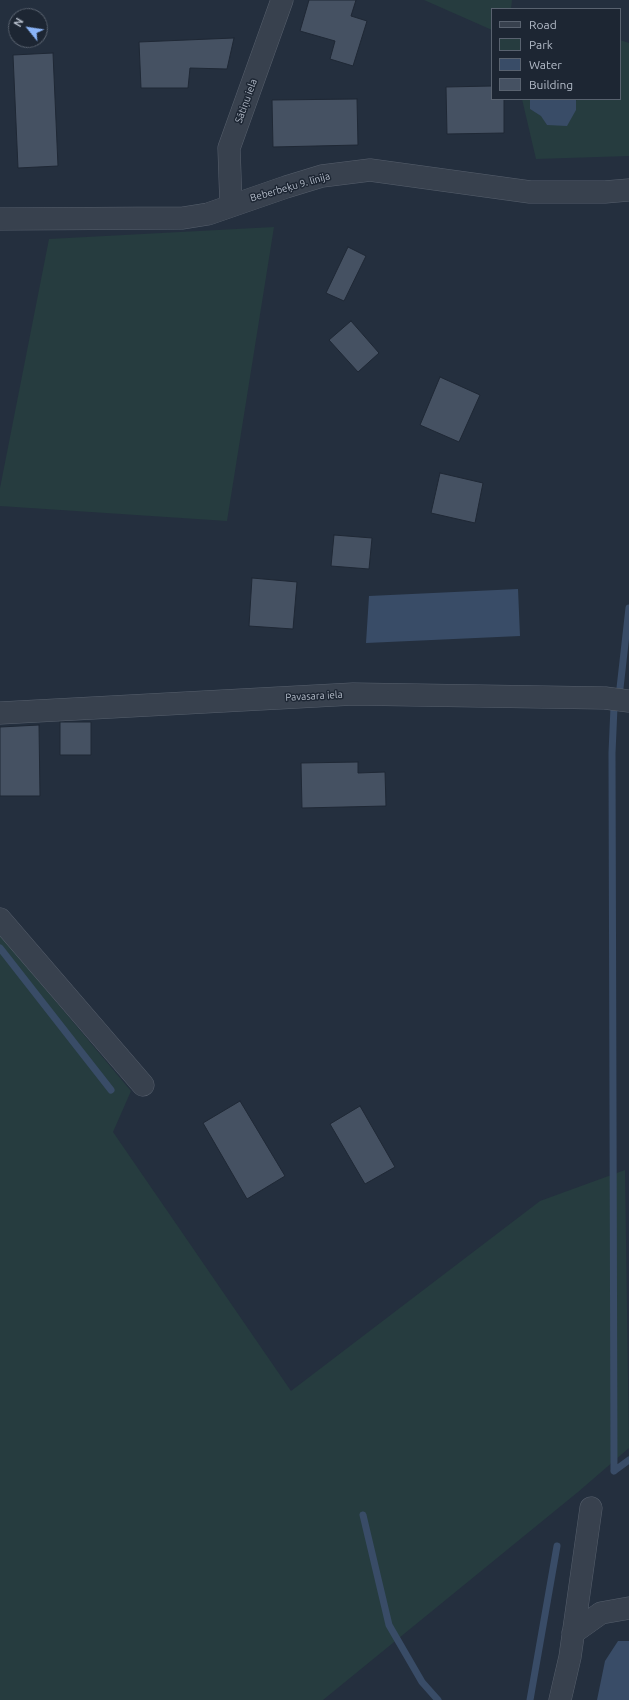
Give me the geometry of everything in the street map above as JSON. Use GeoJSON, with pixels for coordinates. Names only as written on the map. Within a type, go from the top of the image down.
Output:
{"type":"FeatureCollection","features":[{"type":"Feature","properties":{"kind":"street","name":"Sātiņu iela"},"geometry":{"type":"LineString","coordinates":[[231,205],[229,148],[282,0]]}},
{"type":"Feature","properties":{"kind":"street","name":"Beberbeķu 9. līnija"},"geometry":{"type":"LineString","coordinates":[[0,219],[183,218],[208,214],[231,205],[322,176],[370,170],[530,192],[605,192],[629,190]]}},
{"type":"Feature","properties":{"kind":"street","name":"Pavasara iela"},"geometry":{"type":"LineString","coordinates":[[0,713],[353,694],[605,698],[629,701]]}},
{"type":"Feature","properties":{"kind":"street"},"geometry":{"type":"LineString","coordinates":[[0,919],[143,1085]]}},
{"type":"Feature","properties":{"kind":"street"},"geometry":{"type":"LineString","coordinates":[[560,1700],[570,1657],[591,1508]]}},
{"type":"Feature","properties":{"kind":"street"},"geometry":{"type":"LineString","coordinates":[[573,1633],[600,1613],[629,1608]]}},
{"type":"Feature","properties":{"kind":"green space"},"geometry":{"type":"Polygon","coordinates":[[[424,0],[512,0],[511,8],[491,8],[491,30],[424,0]]]}},
{"type":"Feature","properties":{"kind":"green space"},"geometry":{"type":"Polygon","coordinates":[[[621,40],[629,43],[629,156],[536,159],[522,100],[530,100],[530,109],[542,116],[547,125],[577,100],[621,100],[621,40]]]}},
{"type":"Feature","properties":{"kind":"green space"},"geometry":{"type":"Polygon","coordinates":[[[274,227],[227,521],[0,506],[0,488],[49,239],[274,227]]]}},
{"type":"Feature","properties":{"kind":"green space"},"geometry":{"type":"Polygon","coordinates":[[[0,935],[131,1091],[113,1132],[291,1391],[540,1201],[625,1170],[629,1448],[578,1492],[323,1700],[0,1700],[0,935]]]}},
{"type":"Feature","properties":{"kind":"water"},"geometry":{"type":"Polygon","coordinates":[[[530,100],[576,100],[576,110],[567,126],[547,125],[541,116],[530,109],[530,100]]]}},
{"type":"Feature","properties":{"kind":"water"},"geometry":{"type":"Polygon","coordinates":[[[518,589],[520,636],[366,643],[369,596],[518,589]]]}},
{"type":"Feature","properties":{"kind":"water"},"geometry":{"type":"Polygon","coordinates":[[[618,1641],[629,1641],[629,1700],[597,1700],[605,1661],[618,1641]]]}},
{"type":"Feature","properties":{"kind":"building"},"geometry":{"type":"Polygon","coordinates":[[[309,0],[356,0],[351,16],[367,21],[353,66],[330,59],[335,41],[300,31],[309,0]]]}},
{"type":"Feature","properties":{"kind":"building"},"geometry":{"type":"Polygon","coordinates":[[[234,38],[227,69],[190,68],[188,88],[141,88],[139,42],[234,38]]]}},
{"type":"Feature","properties":{"kind":"building"},"geometry":{"type":"Polygon","coordinates":[[[53,53],[58,166],[18,168],[13,55],[53,53]]]}},
{"type":"Feature","properties":{"kind":"building"},"geometry":{"type":"Polygon","coordinates":[[[491,86],[491,100],[504,100],[504,133],[447,134],[446,87],[491,86]]]}},
{"type":"Feature","properties":{"kind":"building"},"geometry":{"type":"Polygon","coordinates":[[[357,99],[358,145],[273,147],[272,100],[357,99]]]}},
{"type":"Feature","properties":{"kind":"building"},"geometry":{"type":"Polygon","coordinates":[[[348,247],[366,256],[344,301],[326,293],[348,247]]]}},
{"type":"Feature","properties":{"kind":"building"},"geometry":{"type":"Polygon","coordinates":[[[351,321],[379,353],[358,372],[329,340],[351,321]]]}},
{"type":"Feature","properties":{"kind":"building"},"geometry":{"type":"Polygon","coordinates":[[[440,377],[480,395],[459,442],[420,425],[440,377]]]}},
{"type":"Feature","properties":{"kind":"building"},"geometry":{"type":"Polygon","coordinates":[[[440,473],[483,483],[475,523],[431,513],[440,473]]]}},
{"type":"Feature","properties":{"kind":"building"},"geometry":{"type":"Polygon","coordinates":[[[334,535],[372,538],[369,569],[331,566],[334,535]]]}},
{"type":"Feature","properties":{"kind":"building"},"geometry":{"type":"Polygon","coordinates":[[[252,578],[297,582],[293,629],[249,626],[252,578]]]}},
{"type":"Feature","properties":{"kind":"building"},"geometry":{"type":"Polygon","coordinates":[[[60,722],[91,722],[91,755],[60,755],[60,722]]]}},
{"type":"Feature","properties":{"kind":"building"},"geometry":{"type":"Polygon","coordinates":[[[39,725],[40,796],[0,796],[0,727],[39,725]]]}},
{"type":"Feature","properties":{"kind":"building"},"geometry":{"type":"Polygon","coordinates":[[[358,762],[358,773],[385,772],[386,806],[302,808],[301,763],[358,762]]]}},
{"type":"Feature","properties":{"kind":"building"},"geometry":{"type":"Polygon","coordinates":[[[240,1101],[285,1176],[247,1199],[203,1123],[240,1101]]]}},
{"type":"Feature","properties":{"kind":"building"},"geometry":{"type":"Polygon","coordinates":[[[360,1106],[395,1167],[365,1184],[330,1124],[360,1106]]]}},
{"type":"Feature","properties":{"kind":"waterway"},"geometry":{"type":"LineString","coordinates":[[620,688],[629,608]]}},
{"type":"Feature","properties":{"kind":"waterway"},"geometry":{"type":"LineString","coordinates":[[614,707],[612,753],[614,1471]]}},
{"type":"Feature","properties":{"kind":"waterway"},"geometry":{"type":"LineString","coordinates":[[0,948],[111,1090]]}},
{"type":"Feature","properties":{"kind":"waterway"},"geometry":{"type":"LineString","coordinates":[[614,1471],[629,1460]]}},
{"type":"Feature","properties":{"kind":"waterway"},"geometry":{"type":"LineString","coordinates":[[363,1515],[389,1625],[422,1682],[438,1700]]}},
{"type":"Feature","properties":{"kind":"waterway"},"geometry":{"type":"LineString","coordinates":[[530,1700],[557,1546]]}}]}
